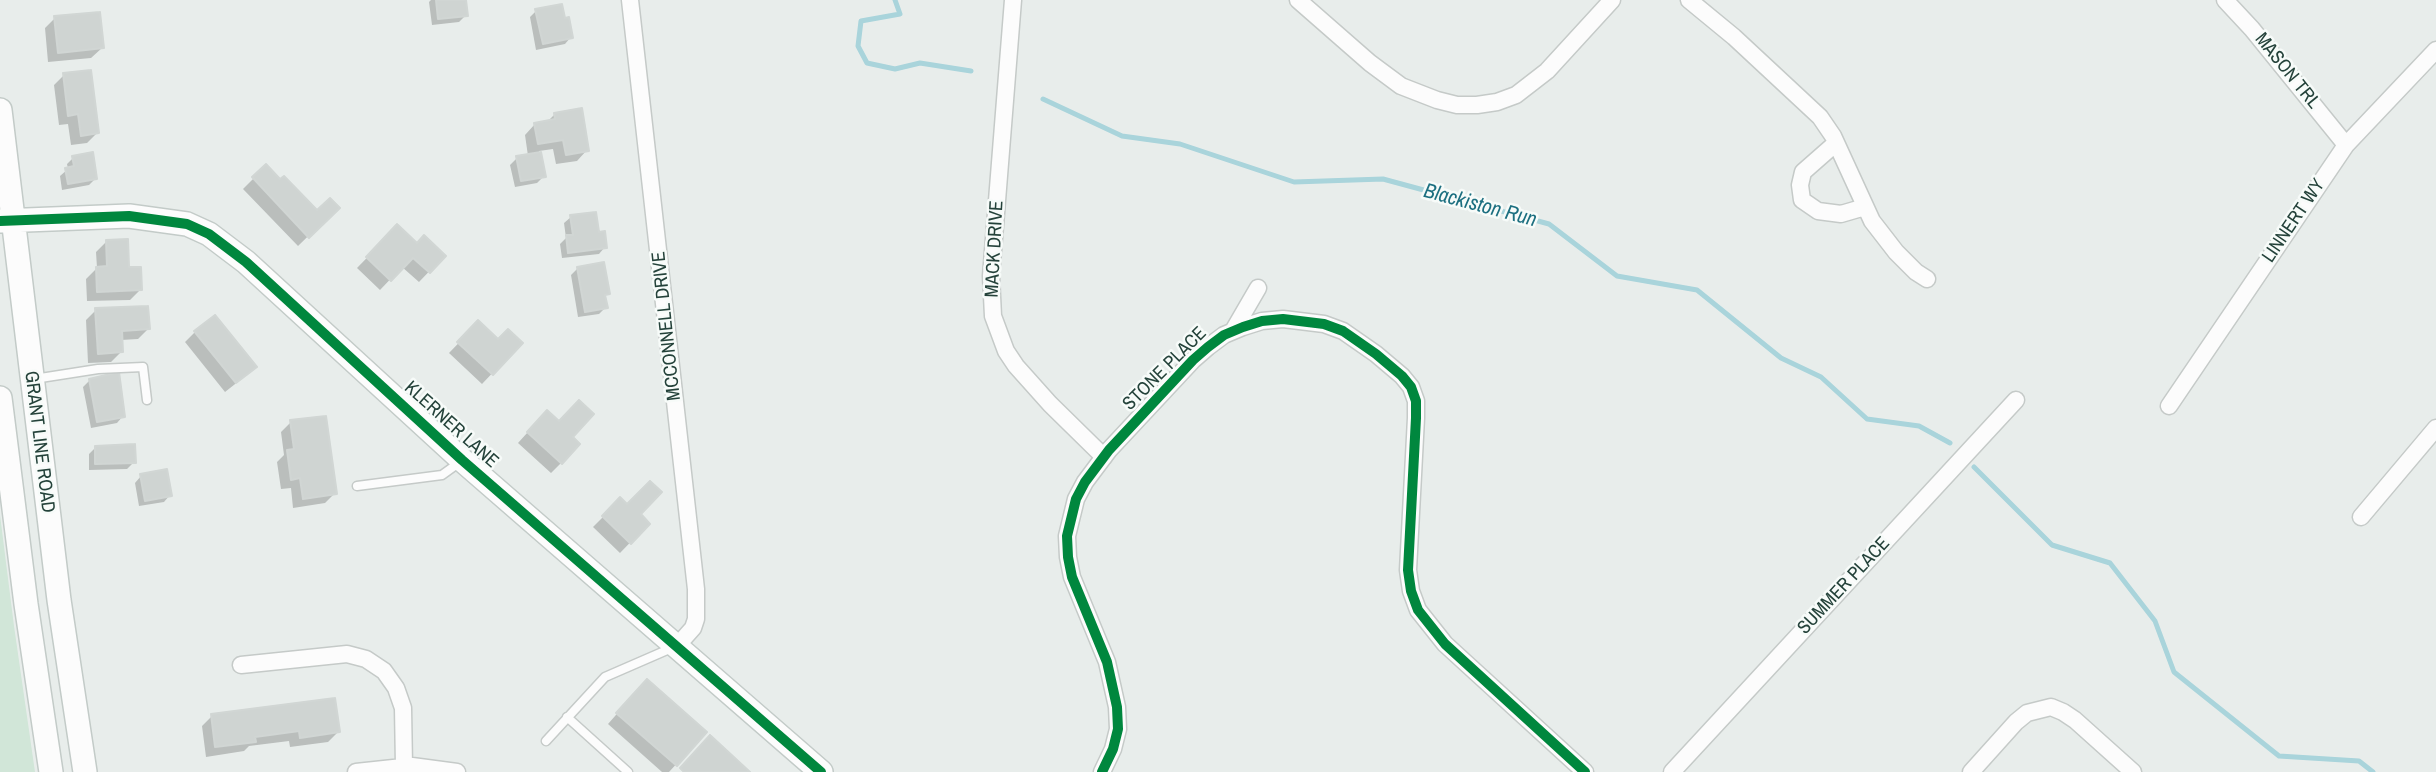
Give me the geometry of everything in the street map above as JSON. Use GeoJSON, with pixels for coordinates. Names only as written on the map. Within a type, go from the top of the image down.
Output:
{"type":"FeatureCollection","features":[{"type":"Feature","properties":{"kind":"main road","name":"GRANT LINE ROAD"},"geometry":{"type":"LineString","coordinates":[[0,110],[6,220],[31,379],[59,600],[85,772]]}},
{"type":"Feature","properties":{"kind":"main road","name":"KLERNER LANE"},"geometry":{"type":"LineString","coordinates":[[6,220],[129,216],[187,224],[209,234],[246,262],[462,460],[821,772]]}},
{"type":"Feature","properties":{"kind":"main road","name":"GRANT LINE ROAD"},"geometry":{"type":"LineString","coordinates":[[0,398],[51,772]]}},
{"type":"Feature","properties":{"kind":"street","name":"MCCONNELL DRIVE"},"geometry":{"type":"LineString","coordinates":[[630,0],[696,589],[696,619],[693,628],[677,646]]}},
{"type":"Feature","properties":{"kind":"street","name":"MACK DRIVE"},"geometry":{"type":"LineString","coordinates":[[1013,0],[991,276],[993,316],[1006,351],[1016,366],[1104,457]]}},
{"type":"Feature","properties":{"kind":"street"},"geometry":{"type":"LineString","coordinates":[[1298,0],[1370,63],[1401,86],[1457,105],[1497,102],[1516,95],[1547,71],[1612,0]]}},
{"type":"Feature","properties":{"kind":"street"},"geometry":{"type":"LineString","coordinates":[[1689,0],[1802,98],[1820,117],[1836,143],[1872,221],[1896,252],[1927,279]]}},
{"type":"Feature","properties":{"kind":"street","name":"MASON TRL"},"geometry":{"type":"LineString","coordinates":[[2225,0],[2252,29],[2346,145]]}},
{"type":"Feature","properties":{"kind":"street","name":"LINNERT WY"},"geometry":{"type":"LineString","coordinates":[[2169,406],[2346,145],[2436,50]]}},
{"type":"Feature","properties":{"kind":"street"},"geometry":{"type":"LineString","coordinates":[[1836,143],[1803,172],[1800,185],[1802,200],[1818,211],[1841,214],[1865,207]]}},
{"type":"Feature","properties":{"kind":"street","name":"STONE PLACE"},"geometry":{"type":"LineString","coordinates":[[1233,331],[1258,288]]}},
{"type":"Feature","properties":{"kind":"street","name":"STONE PLACE"},"geometry":{"type":"LineString","coordinates":[[1102,772],[1115,739],[1117,707],[1107,662],[1072,577],[1068,557],[1067,536],[1076,499],[1104,457],[1193,360],[1233,331],[1262,321],[1283,319],[1324,324],[1343,331],[1376,354],[1411,387],[1416,401],[1416,418],[1408,570],[1411,591],[1418,610],[1445,644],[1585,772]]}},
{"type":"Feature","properties":{"kind":"street","name":"SUMMER PLACE"},"geometry":{"type":"LineString","coordinates":[[1672,772],[2016,400]]}},
{"type":"Feature","properties":{"kind":"street"},"geometry":{"type":"LineString","coordinates":[[2361,517],[2436,428]]}},
{"type":"Feature","properties":{"kind":"street"},"geometry":{"type":"LineString","coordinates":[[241,665],[347,654],[366,659],[384,671],[396,688],[403,708],[404,766]]}},
{"type":"Feature","properties":{"kind":"street"},"geometry":{"type":"LineString","coordinates":[[1971,772],[2027,713],[2051,707],[2075,720],[2133,772]]}},
{"type":"Feature","properties":{"kind":"street"},"geometry":{"type":"LineString","coordinates":[[356,772],[412,765],[457,772]]}},
{"type":"Feature","properties":{"kind":"lane"},"geometry":{"type":"LineString","coordinates":[[31,379],[98,369],[143,366],[147,400]]}},
{"type":"Feature","properties":{"kind":"lane"},"geometry":{"type":"LineString","coordinates":[[357,486],[442,475],[462,460]]}},
{"type":"Feature","properties":{"kind":"lane"},"geometry":{"type":"LineString","coordinates":[[546,741],[605,677],[677,646]]}},
{"type":"Feature","properties":{"kind":"lane"},"geometry":{"type":"LineString","coordinates":[[567,717],[628,772]]}},
{"type":"Feature","properties":{"kind":"green space"},"geometry":{"type":"Polygon","coordinates":[[[0,515],[14,626],[35,772],[0,772],[0,515]]]}},
{"type":"Feature","properties":{"kind":"building"},"geometry":{"type":"Polygon","coordinates":[[[436,0],[466,0],[468,16],[438,19],[436,0]]]}},
{"type":"Feature","properties":{"kind":"building"},"geometry":{"type":"Polygon","coordinates":[[[562,4],[565,18],[569,17],[573,38],[543,44],[535,9],[562,4]]]}},
{"type":"Feature","properties":{"kind":"building"},"geometry":{"type":"Polygon","coordinates":[[[100,12],[104,48],[58,53],[54,16],[100,12]]]}},
{"type":"Feature","properties":{"kind":"building"},"geometry":{"type":"Polygon","coordinates":[[[91,70],[99,133],[81,136],[78,114],[68,116],[63,73],[91,70]]]}},
{"type":"Feature","properties":{"kind":"building"},"geometry":{"type":"Polygon","coordinates":[[[582,108],[589,151],[566,155],[563,140],[538,144],[534,123],[555,119],[554,113],[582,108]]]}},
{"type":"Feature","properties":{"kind":"building"},"geometry":{"type":"Polygon","coordinates":[[[93,152],[97,179],[68,184],[65,168],[74,166],[72,156],[93,152]]]}},
{"type":"Feature","properties":{"kind":"building"},"geometry":{"type":"Polygon","coordinates":[[[541,152],[546,177],[521,181],[516,156],[541,152]]]}},
{"type":"Feature","properties":{"kind":"building"},"geometry":{"type":"Polygon","coordinates":[[[266,164],[280,179],[284,176],[317,210],[330,198],[340,208],[309,238],[252,177],[266,164]]]}},
{"type":"Feature","properties":{"kind":"building"},"geometry":{"type":"Polygon","coordinates":[[[596,212],[599,232],[605,231],[607,248],[568,253],[566,235],[573,235],[570,215],[596,212]]]}},
{"type":"Feature","properties":{"kind":"building"},"geometry":{"type":"Polygon","coordinates":[[[397,224],[417,243],[424,235],[446,256],[430,273],[413,258],[391,281],[366,257],[397,224]]]}},
{"type":"Feature","properties":{"kind":"building"},"geometry":{"type":"Polygon","coordinates":[[[128,239],[129,267],[141,267],[142,290],[97,292],[96,267],[107,266],[106,240],[128,239]]]}},
{"type":"Feature","properties":{"kind":"building"},"geometry":{"type":"Polygon","coordinates":[[[604,262],[610,294],[605,295],[608,308],[585,312],[577,267],[604,262]]]}},
{"type":"Feature","properties":{"kind":"building"},"geometry":{"type":"Polygon","coordinates":[[[148,306],[150,329],[122,331],[123,352],[98,354],[95,308],[148,306]]]}},
{"type":"Feature","properties":{"kind":"building"},"geometry":{"type":"Polygon","coordinates":[[[215,315],[257,367],[236,383],[194,331],[215,315]]]}},
{"type":"Feature","properties":{"kind":"building"},"geometry":{"type":"Polygon","coordinates":[[[478,320],[498,339],[508,329],[523,343],[493,375],[457,342],[478,320]]]}},
{"type":"Feature","properties":{"kind":"building"},"geometry":{"type":"Polygon","coordinates":[[[119,372],[125,417],[97,422],[89,379],[119,372]]]}},
{"type":"Feature","properties":{"kind":"building"},"geometry":{"type":"Polygon","coordinates":[[[579,400],[594,414],[573,437],[580,444],[562,464],[527,432],[547,410],[559,421],[579,400]]]}},
{"type":"Feature","properties":{"kind":"building"},"geometry":{"type":"Polygon","coordinates":[[[326,416],[337,494],[303,499],[300,478],[291,480],[287,450],[294,449],[290,420],[326,416]]]}},
{"type":"Feature","properties":{"kind":"building"},"geometry":{"type":"Polygon","coordinates":[[[135,444],[136,463],[95,464],[95,446],[135,444]]]}},
{"type":"Feature","properties":{"kind":"building"},"geometry":{"type":"Polygon","coordinates":[[[167,469],[172,496],[145,501],[140,474],[167,469]]]}},
{"type":"Feature","properties":{"kind":"building"},"geometry":{"type":"Polygon","coordinates":[[[650,481],[662,492],[641,514],[650,524],[631,544],[602,516],[620,497],[627,504],[650,481]]]}},
{"type":"Feature","properties":{"kind":"building"},"geometry":{"type":"Polygon","coordinates":[[[647,679],[707,732],[677,766],[616,713],[647,679]]]}},
{"type":"Feature","properties":{"kind":"building"},"geometry":{"type":"Polygon","coordinates":[[[335,698],[340,732],[300,738],[299,731],[255,737],[256,742],[215,747],[211,714],[335,698]]]}},
{"type":"Feature","properties":{"kind":"building"},"geometry":{"type":"Polygon","coordinates":[[[710,735],[750,772],[684,772],[680,768],[710,735]]]}},
{"type":"Feature","properties":{"kind":"waterway","name":"Blackiston Run"},"geometry":{"type":"LineString","coordinates":[[895,0],[900,14],[861,21],[858,46],[867,63],[895,69],[920,63],[971,71]]}},
{"type":"Feature","properties":{"kind":"waterway","name":"Blackiston Run"},"geometry":{"type":"LineString","coordinates":[[1043,99],[1122,136],[1180,144],[1294,182],[1383,179],[1549,224],[1617,276],[1697,290],[1781,358],[1821,377],[1867,419],[1919,426],[1950,443]]}},
{"type":"Feature","properties":{"kind":"waterway","name":"Blackiston Run"},"geometry":{"type":"LineString","coordinates":[[1974,467],[2052,545],[2110,563],[2155,621],[2174,672],[2279,756],[2359,761],[2373,772]]}},
{"type":"Feature","properties":{"kind":"cycle path"},"geometry":{"type":"LineString","coordinates":[[0,221],[129,216],[187,224],[209,234],[246,262],[462,460],[821,772]]}},
{"type":"Feature","properties":{"kind":"cycle path"},"geometry":{"type":"LineString","coordinates":[[1102,772],[1113,749],[1118,729],[1117,707],[1107,662],[1072,577],[1068,557],[1067,536],[1076,499],[1109,450],[1193,360],[1224,335],[1262,321],[1283,319],[1324,324],[1343,331],[1376,354],[1411,387],[1416,401],[1416,418],[1408,570],[1411,591],[1418,610],[1445,644],[1585,772]]}}]}
